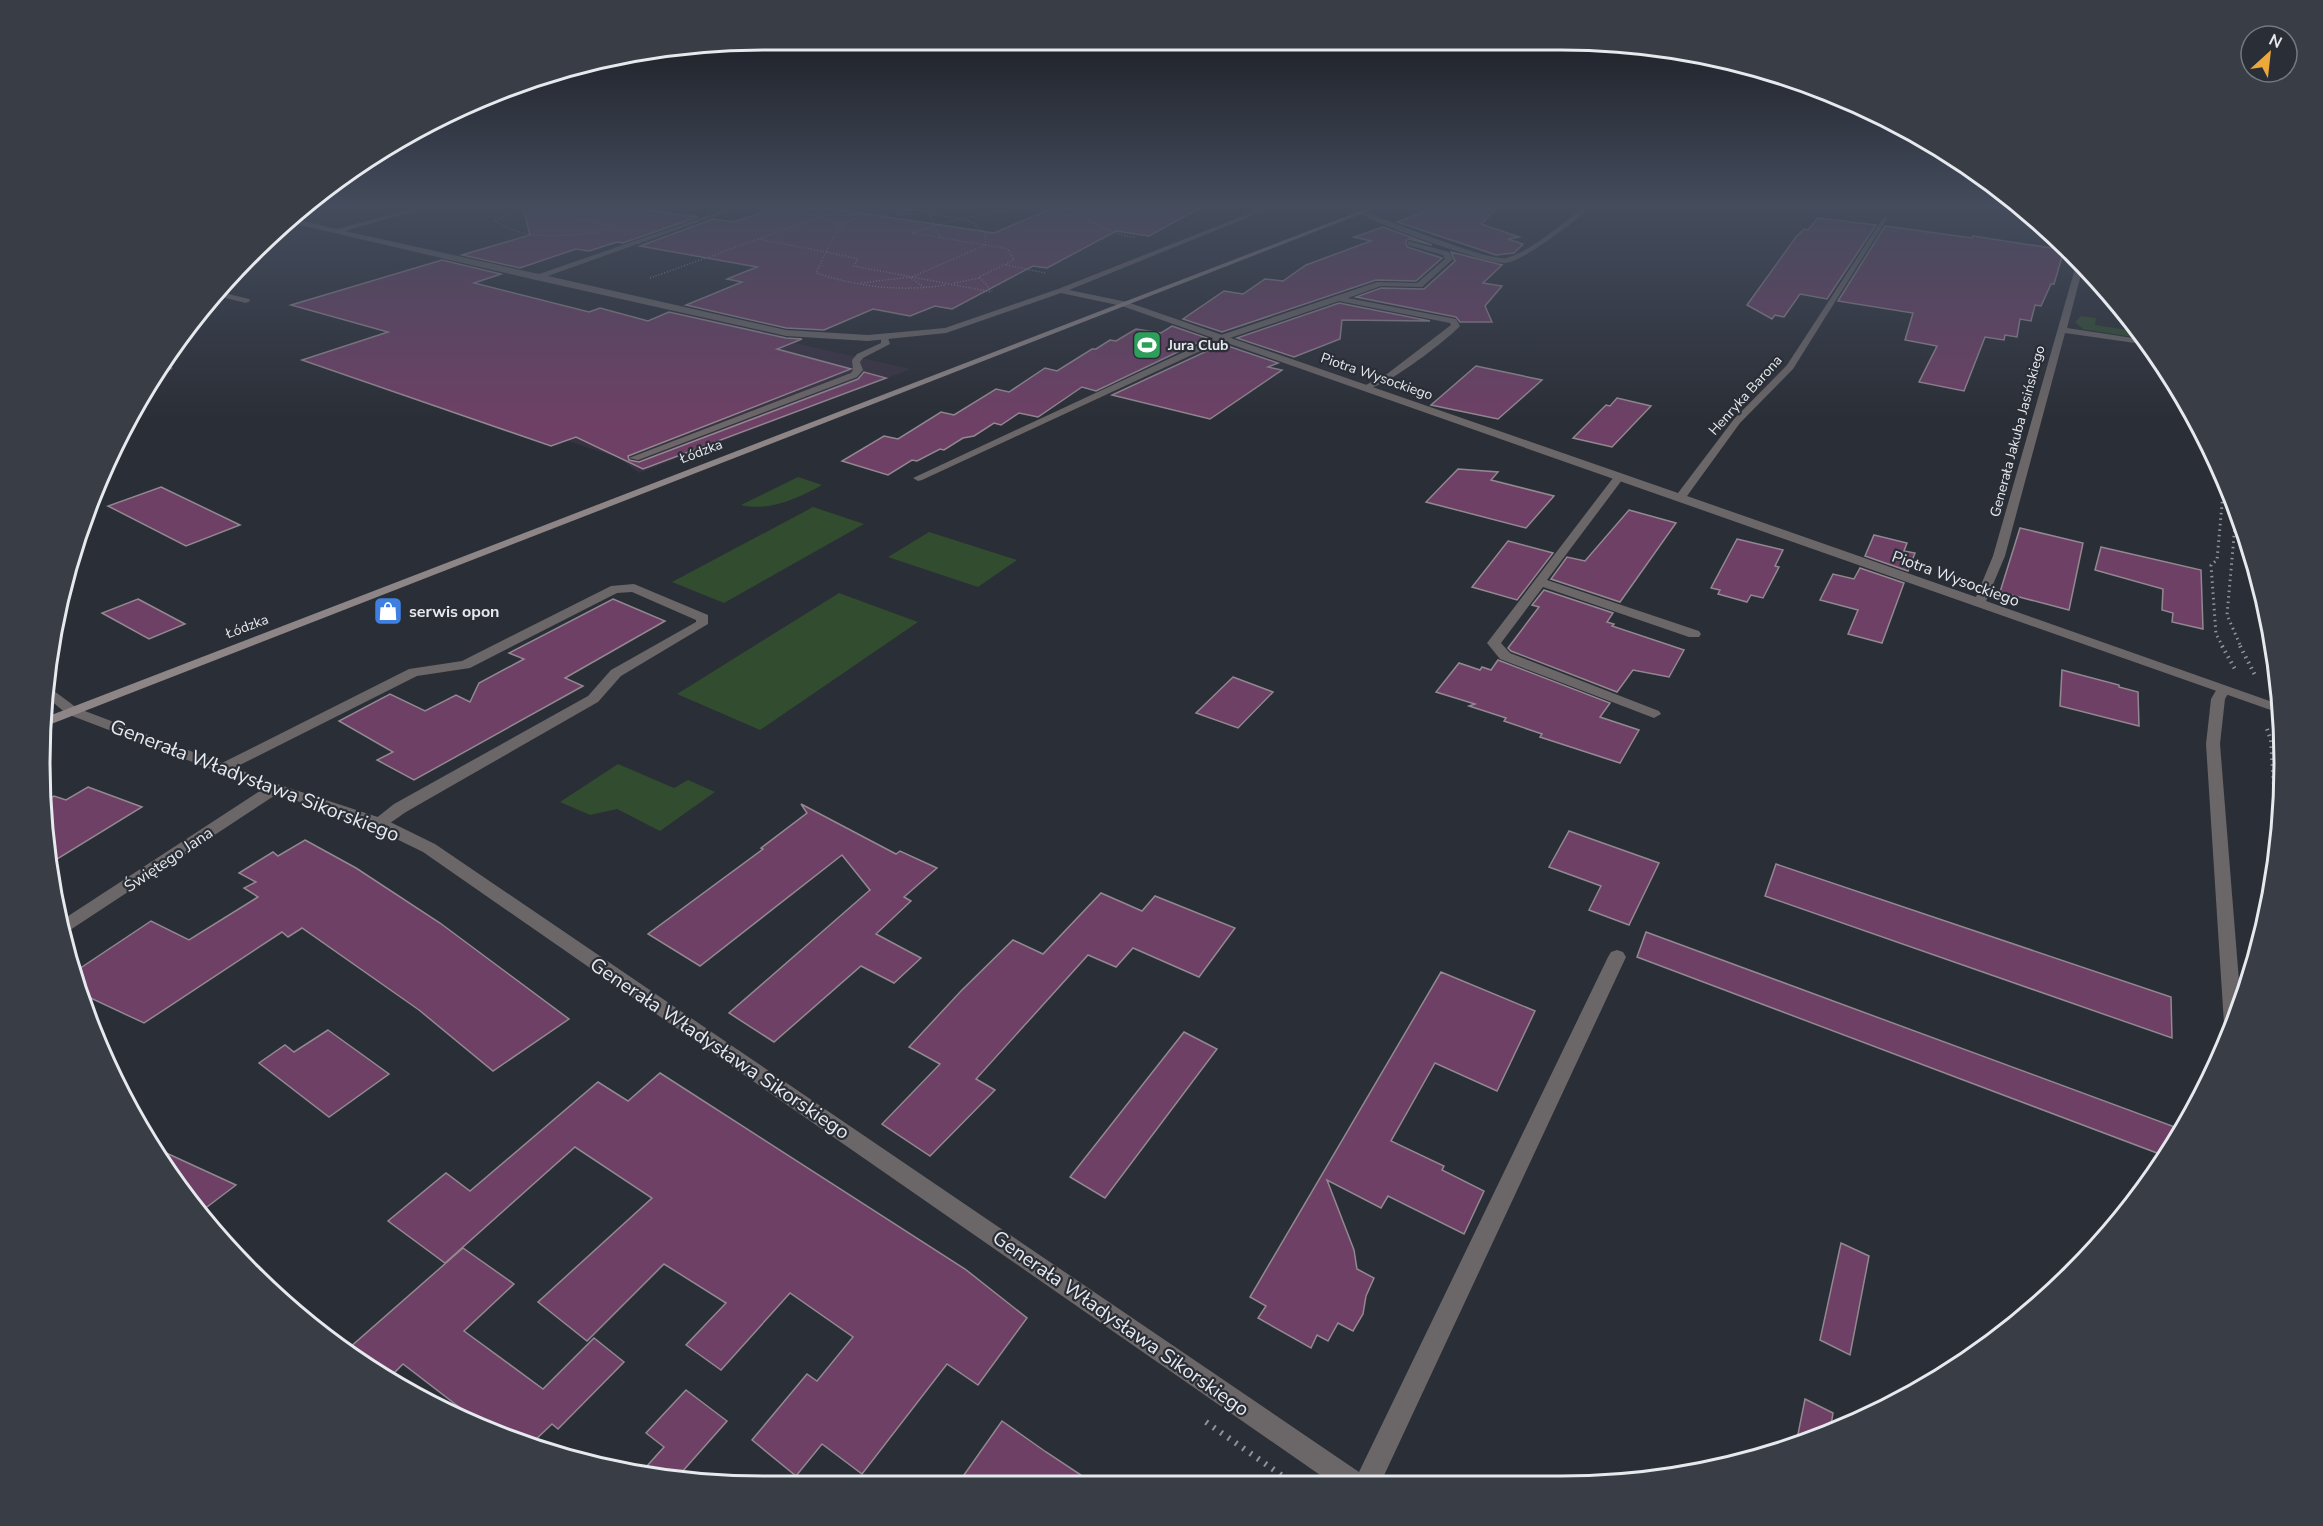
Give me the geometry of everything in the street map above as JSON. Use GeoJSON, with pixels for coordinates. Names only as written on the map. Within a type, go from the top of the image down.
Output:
{"type":"FeatureCollection","features":[{"type":"Feature","properties":{"kind":"street"},"geometry":{"type":"LineString","coordinates":[[542,279],[786,333],[868,339],[946,330],[1090,279]]}},
{"type":"Feature","properties":{"kind":"street","name":"Łódzka"},"geometry":{"type":"LineString","coordinates":[[51,720],[1188,279]]}},
{"type":"Feature","properties":{"kind":"street"},"geometry":{"type":"LineString","coordinates":[[918,478],[1214,344],[1221,338],[1380,284],[1419,285],[1426,279]]}},
{"type":"Feature","properties":{"kind":"street","name":"Henryka Barona"},"geometry":{"type":"LineString","coordinates":[[1680,497],[1737,421],[1790,367],[1847,279]]}},
{"type":"Feature","properties":{"kind":"street","name":"Generała Jakuba Jasińskiego"},"geometry":{"type":"LineString","coordinates":[[1979,604],[1999,556],[2076,279]]}},
{"type":"Feature","properties":{"kind":"street","name":"Piotra Wysockiego"},"geometry":{"type":"LineString","coordinates":[[1061,291],[1124,304],[1680,497],[2271,707]]}},
{"type":"Feature","properties":{"kind":"street"},"geometry":{"type":"LineString","coordinates":[[225,295],[246,301]]}},
{"type":"Feature","properties":{"kind":"street"},"geometry":{"type":"LineString","coordinates":[[1338,298],[1452,321],[1456,326],[1390,376],[1365,388]]}},
{"type":"Feature","properties":{"kind":"street"},"geometry":{"type":"LineString","coordinates":[[2061,330],[2135,341]]}},
{"type":"Feature","properties":{"kind":"street"},"geometry":{"type":"LineString","coordinates":[[634,458],[854,375],[858,370],[855,362],[860,356],[886,344],[884,337]]}},
{"type":"Feature","properties":{"kind":"street"},"geometry":{"type":"LineString","coordinates":[[1620,476],[1494,643],[1505,656],[1654,714]]}},
{"type":"Feature","properties":{"kind":"street"},"geometry":{"type":"LineString","coordinates":[[1540,582],[1694,634]]}},
{"type":"Feature","properties":{"kind":"street"},"geometry":{"type":"LineString","coordinates":[[223,768],[414,672],[465,665],[615,589],[634,588],[703,618],[702,624],[616,673],[593,699],[400,808],[378,823]]}},
{"type":"Feature","properties":{"kind":"street"},"geometry":{"type":"LineString","coordinates":[[2223,690],[2218,699],[2213,744],[2232,1004]]}},
{"type":"Feature","properties":{"kind":"street","name":"Generała Władysława Sikorskiego"},"geometry":{"type":"LineString","coordinates":[[53,696],[72,711],[275,788],[378,823],[429,848],[1343,1476]]}},
{"type":"Feature","properties":{"kind":"street","name":"Świętego Jana"},"geometry":{"type":"LineString","coordinates":[[68,924],[275,788]]}},
{"type":"Feature","properties":{"kind":"street"},"geometry":{"type":"LineString","coordinates":[[1371,1476],[1617,957]]}},
{"type":"Feature","properties":{"kind":"path"},"geometry":{"type":"LineString","coordinates":[[643,281],[648,279]]}},
{"type":"Feature","properties":{"kind":"path"},"geometry":{"type":"LineString","coordinates":[[836,279],[852,284],[927,289],[973,279]]}},
{"type":"Feature","properties":{"kind":"path"},"geometry":{"type":"LineString","coordinates":[[852,284],[898,279]]}},
{"type":"Feature","properties":{"kind":"path"},"geometry":{"type":"LineString","coordinates":[[912,279],[927,289]]}},
{"type":"Feature","properties":{"kind":"path"},"geometry":{"type":"LineString","coordinates":[[918,279],[992,292],[980,279]]}},
{"type":"Feature","properties":{"kind":"path"},"geometry":{"type":"LineString","coordinates":[[2222,499],[2217,560],[2211,565],[2216,634],[2246,688],[2248,700]]}},
{"type":"Feature","properties":{"kind":"path"},"geometry":{"type":"LineString","coordinates":[[1197,1416],[1283,1476]]}},
{"type":"Feature","properties":{"kind":"path"},"geometry":{"type":"LineString","coordinates":[[1378,1461],[1400,1476]]}},
{"type":"Feature","properties":{"kind":"shaded area"},"geometry":{"type":"Polygon","coordinates":[[[781,340],[911,369],[639,473],[619,458],[547,434],[781,340]]]}},
{"type":"Feature","properties":{"kind":"green space"},"geometry":{"type":"Polygon","coordinates":[[[2081,316],[2096,318],[2095,325],[2127,330],[2132,337],[2083,329],[2075,322],[2081,316]]]}},
{"type":"Feature","properties":{"kind":"green space"},"geometry":{"type":"Polygon","coordinates":[[[798,477],[822,485],[793,499],[772,505],[751,507],[741,505],[798,477]]]}},
{"type":"Feature","properties":{"kind":"green space"},"geometry":{"type":"Polygon","coordinates":[[[813,507],[864,524],[724,603],[672,582],[813,507]]]}},
{"type":"Feature","properties":{"kind":"green space"},"geometry":{"type":"Polygon","coordinates":[[[929,532],[1017,560],[978,587],[888,557],[929,532]]]}},
{"type":"Feature","properties":{"kind":"green space"},"geometry":{"type":"Polygon","coordinates":[[[839,593],[918,622],[760,730],[677,694],[839,593]]]}},
{"type":"Feature","properties":{"kind":"green space"},"geometry":{"type":"Polygon","coordinates":[[[618,764],[674,788],[688,780],[715,792],[660,831],[617,809],[590,815],[560,802],[618,764]]]}},
{"type":"Feature","properties":{"kind":"building"},"geometry":{"type":"Polygon","coordinates":[[[378,279],[485,279],[474,283],[589,312],[600,308],[648,321],[669,312],[786,338],[802,339],[777,349],[851,369],[628,456],[629,460],[639,462],[858,379],[864,372],[886,378],[643,469],[576,437],[551,446],[302,360],[388,332],[291,305],[378,279]]]}},
{"type":"Feature","properties":{"kind":"building"},"geometry":{"type":"Polygon","coordinates":[[[728,279],[1008,279],[952,309],[935,306],[910,316],[873,309],[824,330],[786,328],[686,305],[742,282],[728,279]]]}},
{"type":"Feature","properties":{"kind":"building"},"geometry":{"type":"Polygon","coordinates":[[[1265,279],[1418,279],[1376,280],[1222,332],[1183,319],[1224,291],[1243,294],[1265,279]]]}},
{"type":"Feature","properties":{"kind":"building"},"geometry":{"type":"Polygon","coordinates":[[[1435,279],[1487,279],[1483,283],[1502,286],[1485,306],[1492,322],[1460,322],[1456,317],[1356,297],[1381,288],[1424,289],[1435,279]]]}},
{"type":"Feature","properties":{"kind":"building"},"geometry":{"type":"Polygon","coordinates":[[[1766,279],[1840,279],[1827,299],[1800,294],[1784,317],[1775,315],[1772,319],[1747,305],[1766,279]]]}},
{"type":"Feature","properties":{"kind":"building"},"geometry":{"type":"Polygon","coordinates":[[[1852,279],[2055,279],[2041,306],[2035,305],[2031,321],[2020,319],[2017,337],[2005,335],[2004,340],[1985,337],[1964,391],[1919,382],[1937,346],[1905,340],[1913,313],[1838,301],[1852,279]]]}},
{"type":"Feature","properties":{"kind":"building"},"geometry":{"type":"Polygon","coordinates":[[[1339,303],[1430,321],[1342,320],[1340,339],[1294,357],[1237,338],[1339,303]]]}},
{"type":"Feature","properties":{"kind":"building"},"geometry":{"type":"Polygon","coordinates":[[[1172,326],[1207,338],[1096,391],[1082,387],[1038,417],[1019,413],[1001,425],[994,423],[974,436],[963,438],[944,450],[940,449],[917,461],[912,460],[888,475],[842,461],[884,436],[898,439],[941,412],[954,415],[996,389],[1009,392],[1045,368],[1057,371],[1092,349],[1110,340],[1116,341],[1136,329],[1161,333],[1172,326]]]}},
{"type":"Feature","properties":{"kind":"building"},"geometry":{"type":"Polygon","coordinates":[[[1222,344],[1278,363],[1268,367],[1282,370],[1210,419],[1112,395],[1222,344]]]}},
{"type":"Feature","properties":{"kind":"building"},"geometry":{"type":"Polygon","coordinates":[[[1476,366],[1542,380],[1498,419],[1431,405],[1476,366]]]}},
{"type":"Feature","properties":{"kind":"building"},"geometry":{"type":"Polygon","coordinates":[[[1617,398],[1651,406],[1612,447],[1573,438],[1606,405],[1610,406],[1617,398]]]}},
{"type":"Feature","properties":{"kind":"building"},"geometry":{"type":"Polygon","coordinates":[[[1458,469],[1498,472],[1491,480],[1554,496],[1526,528],[1426,502],[1458,469]]]}},
{"type":"Feature","properties":{"kind":"building"},"geometry":{"type":"Polygon","coordinates":[[[161,487],[240,525],[186,546],[108,506],[161,487]]]}},
{"type":"Feature","properties":{"kind":"building"},"geometry":{"type":"Polygon","coordinates":[[[1629,510],[1676,523],[1620,602],[1551,579],[1567,557],[1585,561],[1629,510]]]}},
{"type":"Feature","properties":{"kind":"building"},"geometry":{"type":"Polygon","coordinates":[[[2020,528],[2083,543],[2069,610],[2000,592],[2020,528]]]}},
{"type":"Feature","properties":{"kind":"building"},"geometry":{"type":"Polygon","coordinates":[[[1874,535],[1907,543],[1904,551],[1915,553],[1908,571],[1865,556],[1874,535]]]}},
{"type":"Feature","properties":{"kind":"building"},"geometry":{"type":"Polygon","coordinates":[[[1737,539],[1783,550],[1775,566],[1779,567],[1763,598],[1751,595],[1747,602],[1718,594],[1720,590],[1711,588],[1737,539]]]}},
{"type":"Feature","properties":{"kind":"building"},"geometry":{"type":"Polygon","coordinates":[[[1508,541],[1553,553],[1517,600],[1472,587],[1508,541]]]}},
{"type":"Feature","properties":{"kind":"building"},"geometry":{"type":"Polygon","coordinates":[[[2101,547],[2201,570],[2203,629],[2172,622],[2173,613],[2162,610],[2163,589],[2095,570],[2101,547]]]}},
{"type":"Feature","properties":{"kind":"building"},"geometry":{"type":"Polygon","coordinates":[[[1860,568],[1904,583],[1882,643],[1848,634],[1858,610],[1820,600],[1833,574],[1854,579],[1860,568]]]}},
{"type":"Feature","properties":{"kind":"building"},"geometry":{"type":"Polygon","coordinates":[[[1544,590],[1613,613],[1607,622],[1614,624],[1612,626],[1684,650],[1669,677],[1633,670],[1617,692],[1511,651],[1508,648],[1539,607],[1532,605],[1544,590]]]}},
{"type":"Feature","properties":{"kind":"building"},"geometry":{"type":"Polygon","coordinates":[[[138,599],[185,624],[149,639],[102,613],[138,599]]]}},
{"type":"Feature","properties":{"kind":"building"},"geometry":{"type":"Polygon","coordinates":[[[613,599],[665,621],[565,678],[583,686],[414,780],[377,760],[393,752],[339,721],[390,694],[425,711],[456,695],[470,702],[479,683],[524,659],[509,653],[613,599]]]}},
{"type":"Feature","properties":{"kind":"building"},"geometry":{"type":"Polygon","coordinates":[[[1498,660],[1610,703],[1600,717],[1639,730],[1620,763],[1540,737],[1542,734],[1504,721],[1506,718],[1469,706],[1475,704],[1436,692],[1459,663],[1480,670],[1482,667],[1491,670],[1498,660]]]}},
{"type":"Feature","properties":{"kind":"building"},"geometry":{"type":"Polygon","coordinates":[[[2062,670],[2138,692],[2139,726],[2060,706],[2062,670]]]}},
{"type":"Feature","properties":{"kind":"building"},"geometry":{"type":"Polygon","coordinates":[[[1233,677],[1273,692],[1238,728],[1196,713],[1233,677]]]}},
{"type":"Feature","properties":{"kind":"building"},"geometry":{"type":"Polygon","coordinates":[[[88,787],[142,807],[57,859],[51,798],[54,796],[66,800],[88,787]]]}},
{"type":"Feature","properties":{"kind":"building"},"geometry":{"type":"Polygon","coordinates":[[[801,804],[896,854],[900,851],[937,868],[904,897],[911,901],[876,934],[921,958],[894,983],[861,966],[774,1042],[729,1013],[870,890],[842,855],[700,966],[648,934],[763,849],[761,848],[807,813],[801,804]]]}},
{"type":"Feature","properties":{"kind":"building"},"geometry":{"type":"Polygon","coordinates":[[[1569,831],[1659,863],[1629,925],[1589,910],[1601,886],[1549,867],[1569,831]]]}},
{"type":"Feature","properties":{"kind":"building"},"geometry":{"type":"Polygon","coordinates":[[[305,840],[356,868],[440,923],[569,1019],[493,1071],[419,1010],[302,928],[288,937],[282,932],[144,1023],[89,997],[80,968],[151,921],[189,940],[258,897],[244,888],[256,882],[239,873],[273,852],[278,856],[305,840]]]}},
{"type":"Feature","properties":{"kind":"building"},"geometry":{"type":"Polygon","coordinates":[[[1776,864],[2171,997],[2172,1038],[1765,896],[1776,864]]]}},
{"type":"Feature","properties":{"kind":"building"},"geometry":{"type":"Polygon","coordinates":[[[1101,893],[1142,911],[1155,896],[1235,928],[1199,977],[1133,948],[1116,967],[1088,955],[976,1079],[995,1090],[930,1156],[882,1124],[940,1064],[909,1047],[961,991],[1013,940],[1043,954],[1101,893]]]}},
{"type":"Feature","properties":{"kind":"building"},"geometry":{"type":"Polygon","coordinates":[[[1646,932],[2174,1127],[2157,1153],[1637,957],[1646,932]]]}},
{"type":"Feature","properties":{"kind":"building"},"geometry":{"type":"Polygon","coordinates":[[[1441,972],[1535,1011],[1497,1091],[1435,1063],[1391,1141],[1444,1166],[1442,1170],[1484,1191],[1464,1234],[1388,1196],[1381,1208],[1327,1180],[1354,1250],[1357,1269],[1374,1278],[1366,1296],[1363,1314],[1353,1331],[1338,1323],[1328,1341],[1317,1335],[1311,1348],[1258,1318],[1266,1306],[1250,1297],[1441,972]]]}},
{"type":"Feature","properties":{"kind":"building"},"geometry":{"type":"Polygon","coordinates":[[[328,1030],[389,1074],[329,1117],[259,1063],[285,1045],[294,1052],[328,1030]]]}},
{"type":"Feature","properties":{"kind":"building"},"geometry":{"type":"Polygon","coordinates":[[[1184,1032],[1217,1049],[1105,1198],[1070,1177],[1184,1032]]]}},
{"type":"Feature","properties":{"kind":"building"},"geometry":{"type":"Polygon","coordinates":[[[660,1073],[965,1269],[1027,1318],[978,1385],[947,1364],[862,1474],[822,1444],[796,1476],[752,1440],[807,1374],[817,1381],[853,1337],[790,1293],[721,1370],[686,1345],[726,1303],[664,1264],[587,1341],[538,1302],[652,1198],[575,1147],[445,1263],[388,1221],[446,1173],[470,1191],[598,1082],[628,1101],[660,1073]]]}},
{"type":"Feature","properties":{"kind":"building"},"geometry":{"type":"Polygon","coordinates":[[[166,1153],[236,1185],[206,1208],[166,1153]]]}},
{"type":"Feature","properties":{"kind":"building"},"geometry":{"type":"Polygon","coordinates":[[[1841,1243],[1869,1256],[1850,1355],[1820,1340],[1841,1243]]]}},
{"type":"Feature","properties":{"kind":"building"},"geometry":{"type":"Polygon","coordinates":[[[463,1248],[514,1284],[464,1331],[543,1389],[594,1338],[624,1362],[558,1429],[552,1424],[536,1440],[463,1410],[403,1364],[394,1373],[352,1345],[463,1248]]]}},
{"type":"Feature","properties":{"kind":"building"},"geometry":{"type":"Polygon","coordinates":[[[686,1390],[727,1421],[683,1471],[647,1466],[664,1447],[646,1433],[686,1390]]]}},
{"type":"Feature","properties":{"kind":"building"},"geometry":{"type":"Polygon","coordinates":[[[1805,1399],[1833,1413],[1831,1423],[1798,1436],[1805,1399]]]}},
{"type":"Feature","properties":{"kind":"building"},"geometry":{"type":"Polygon","coordinates":[[[1002,1421],[1082,1476],[963,1476],[1002,1421]]]}},
{"type":"Feature","properties":{"kind":"place","name":"Jura Club"},"geometry":{"type":"Point","coordinates":[1147,345]}},
{"type":"Feature","properties":{"kind":"place","name":"serwis opon"},"geometry":{"type":"Point","coordinates":[388,611]}}]}
